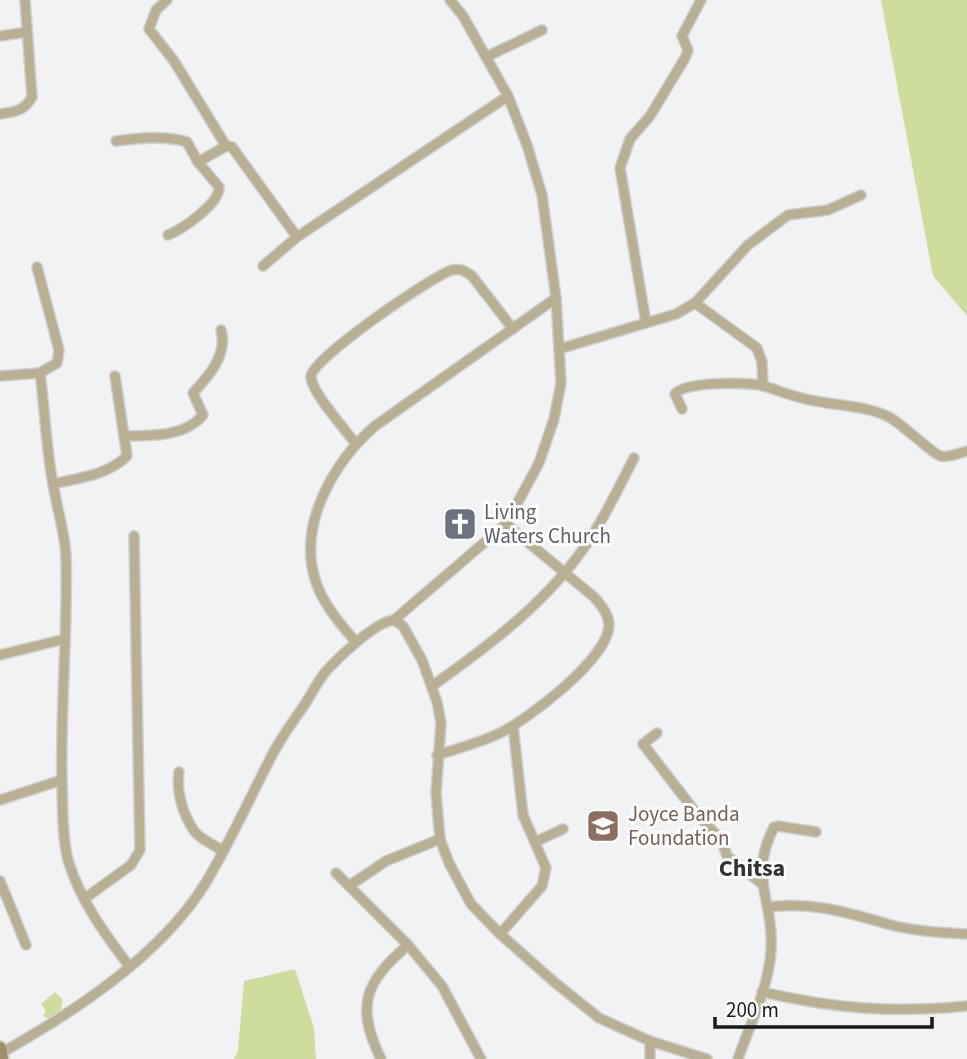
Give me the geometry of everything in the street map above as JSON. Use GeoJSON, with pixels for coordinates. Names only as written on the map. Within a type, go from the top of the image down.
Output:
{"type":"FeatureCollection","features":[{"type":"Feature","properties":{"kind":"street"},"geometry":{"type":"LineString","coordinates":[[0,114],[19,111],[32,97],[26,0]]}},
{"type":"Feature","properties":{"kind":"street"},"geometry":{"type":"LineString","coordinates":[[167,0],[156,10],[149,29],[174,61],[226,146]]}},
{"type":"Feature","properties":{"kind":"street"},"geometry":{"type":"LineString","coordinates":[[1,1053],[104,986],[177,922],[204,885],[246,811],[270,758],[326,671],[356,642],[383,623],[394,620],[506,524],[539,463],[554,419],[561,383],[556,298],[542,195],[508,96],[463,16],[450,0]]}},
{"type":"Feature","properties":{"kind":"street"},"geometry":{"type":"LineString","coordinates":[[646,323],[620,183],[620,168],[630,139],[650,116],[685,58],[688,50],[682,36],[701,0]]}},
{"type":"Feature","properties":{"kind":"street"},"geometry":{"type":"LineString","coordinates":[[486,57],[542,30]]}},
{"type":"Feature","properties":{"kind":"street"},"geometry":{"type":"LineString","coordinates":[[0,36],[27,32]]}},
{"type":"Feature","properties":{"kind":"street"},"geometry":{"type":"LineString","coordinates":[[263,266],[297,237],[508,96]]}},
{"type":"Feature","properties":{"kind":"street"},"geometry":{"type":"LineString","coordinates":[[116,141],[134,139],[187,142],[198,162],[219,187],[219,193],[195,218],[179,231],[168,235]]}},
{"type":"Feature","properties":{"kind":"street"},"geometry":{"type":"LineString","coordinates":[[198,162],[226,146],[232,147],[297,237]]}},
{"type":"Feature","properties":{"kind":"street"},"geometry":{"type":"LineString","coordinates":[[559,349],[676,314],[695,303],[748,245],[788,215],[828,210],[861,195]]}},
{"type":"Feature","properties":{"kind":"street"},"geometry":{"type":"LineString","coordinates":[[0,376],[40,373],[57,363],[59,350],[37,267]]}},
{"type":"Feature","properties":{"kind":"street"},"geometry":{"type":"LineString","coordinates":[[355,443],[314,388],[311,376],[315,367],[335,348],[420,288],[450,271],[458,270],[464,270],[472,276],[513,329]]}},
{"type":"Feature","properties":{"kind":"street"},"geometry":{"type":"LineString","coordinates":[[356,642],[331,611],[315,580],[310,537],[327,487],[355,443],[375,426],[556,298]]}},
{"type":"Feature","properties":{"kind":"street"},"geometry":{"type":"LineString","coordinates":[[695,303],[757,348],[762,362],[763,386]]}},
{"type":"Feature","properties":{"kind":"street"},"geometry":{"type":"LineString","coordinates":[[124,436],[173,432],[196,423],[203,415],[193,393],[208,377],[219,358],[223,340],[220,330]]}},
{"type":"Feature","properties":{"kind":"street"},"geometry":{"type":"LineString","coordinates":[[40,373],[53,484],[61,514],[66,555],[61,732],[67,857],[84,899],[110,942],[129,966]]}},
{"type":"Feature","properties":{"kind":"street"},"geometry":{"type":"LineString","coordinates":[[53,484],[94,475],[117,466],[127,456],[115,376]]}},
{"type":"Feature","properties":{"kind":"street"},"geometry":{"type":"LineString","coordinates":[[682,409],[675,394],[682,387],[715,383],[763,386],[786,395],[836,403],[883,415],[908,429],[941,457],[967,451]]}},
{"type":"Feature","properties":{"kind":"street"},"geometry":{"type":"LineString","coordinates":[[432,686],[498,638],[565,571],[589,540],[634,458]]}},
{"type":"Feature","properties":{"kind":"street"},"geometry":{"type":"LineString","coordinates":[[437,755],[481,741],[513,726],[559,691],[587,665],[606,639],[609,626],[605,610],[565,571],[506,524]]}},
{"type":"Feature","properties":{"kind":"street"},"geometry":{"type":"LineString","coordinates":[[84,899],[131,865],[139,850],[134,536]]}},
{"type":"Feature","properties":{"kind":"street"},"geometry":{"type":"LineString","coordinates":[[394,620],[403,626],[422,660],[432,686],[441,723],[436,793],[440,839],[471,904],[500,934],[599,1018],[650,1041],[707,1059]]}},
{"type":"Feature","properties":{"kind":"street"},"geometry":{"type":"LineString","coordinates":[[0,655],[65,639]]}},
{"type":"Feature","properties":{"kind":"street"},"geometry":{"type":"LineString","coordinates":[[500,934],[542,886],[545,868],[523,816],[513,726]]}},
{"type":"Feature","properties":{"kind":"street"},"geometry":{"type":"LineString","coordinates":[[657,733],[643,744],[652,757],[722,841],[727,856],[761,883]]}},
{"type":"Feature","properties":{"kind":"street"},"geometry":{"type":"LineString","coordinates":[[179,772],[182,804],[195,832],[223,851]]}},
{"type":"Feature","properties":{"kind":"street"},"geometry":{"type":"LineString","coordinates":[[0,800],[62,780]]}},
{"type":"Feature","properties":{"kind":"street"},"geometry":{"type":"LineString","coordinates":[[738,1059],[762,992],[771,950],[770,920],[761,883],[766,846],[774,827],[816,832]]}},
{"type":"Feature","properties":{"kind":"street"},"geometry":{"type":"LineString","coordinates":[[535,842],[563,829]]}},
{"type":"Feature","properties":{"kind":"street"},"geometry":{"type":"LineString","coordinates":[[349,886],[386,860],[440,839]]}},
{"type":"Feature","properties":{"kind":"street"},"geometry":{"type":"LineString","coordinates":[[336,873],[408,945],[442,986],[481,1059]]}},
{"type":"Feature","properties":{"kind":"street"},"geometry":{"type":"LineString","coordinates":[[0,881],[26,945]]}},
{"type":"Feature","properties":{"kind":"street"},"geometry":{"type":"LineString","coordinates":[[768,907],[816,906],[844,911],[894,926],[967,934]]}},
{"type":"Feature","properties":{"kind":"street"},"geometry":{"type":"LineString","coordinates":[[382,1059],[369,1030],[367,1004],[380,972],[408,945]]}},
{"type":"Feature","properties":{"kind":"street"},"geometry":{"type":"LineString","coordinates":[[762,992],[814,1004],[870,1010],[967,1006]]}},
{"type":"Feature","properties":{"kind":"street"},"geometry":{"type":"LineString","coordinates":[[650,1041],[650,1059]]}},
{"type":"Feature","properties":{"kind":"green space"},"geometry":{"type":"Polygon","coordinates":[[[881,0],[967,0],[967,316],[933,276],[881,0]]]}},
{"type":"Feature","properties":{"kind":"green space"},"geometry":{"type":"Polygon","coordinates":[[[295,969],[314,1028],[316,1059],[234,1059],[238,1050],[244,981],[295,969]]]}},
{"type":"Feature","properties":{"kind":"green space"},"geometry":{"type":"Polygon","coordinates":[[[55,992],[63,1000],[61,1009],[51,1020],[43,1016],[46,1011],[41,1004],[55,992]]]}},
{"type":"Feature","properties":{"kind":"place","name":"Living Waters Church"},"geometry":{"type":"Point","coordinates":[460,524]}},
{"type":"Feature","properties":{"kind":"place","name":"Joyce Banda Foundation"},"geometry":{"type":"Point","coordinates":[603,826]}},
{"type":"Feature","properties":{"kind":"district","name":"Chitsa"},"geometry":{"type":"Point","coordinates":[752,868]}}]}
